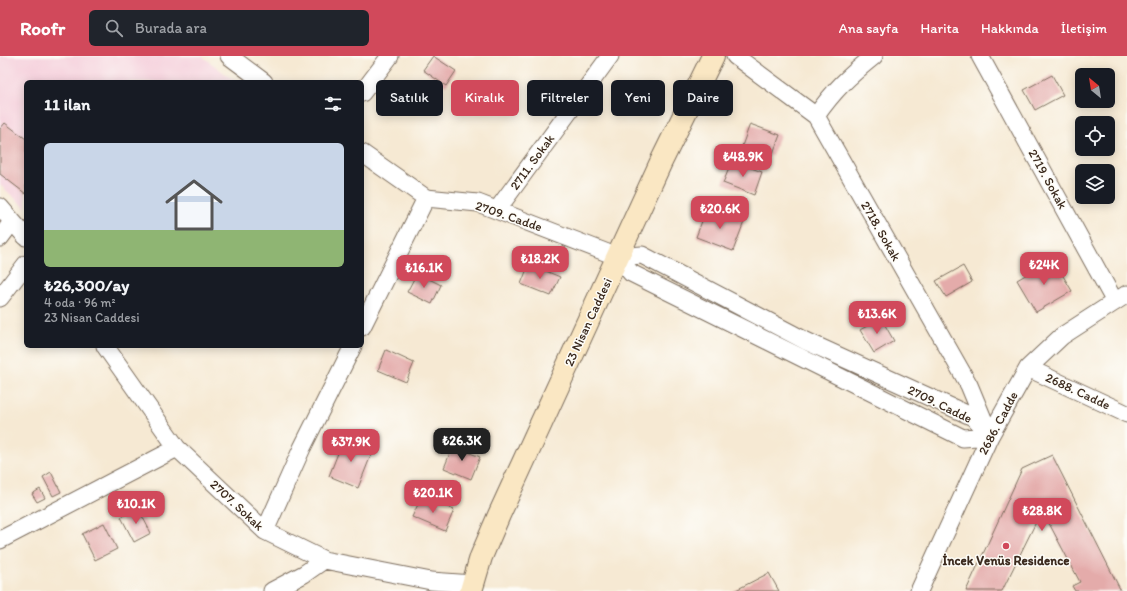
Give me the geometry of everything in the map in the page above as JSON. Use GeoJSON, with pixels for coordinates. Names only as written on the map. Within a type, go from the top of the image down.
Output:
{"type":"FeatureCollection","features":[{"type":"Feature","properties":{"kind":"main road","name":"23 Nisan Caddesi"},"geometry":{"type":"LineString","coordinates":[[472,587],[480,557],[499,515],[661,162],[713,56]]}},
{"type":"Feature","properties":{"kind":"street"},"geometry":{"type":"LineString","coordinates":[[229,56],[261,80]]}},
{"type":"Feature","properties":{"kind":"street"},"geometry":{"type":"LineString","coordinates":[[364,90],[390,56]]}},
{"type":"Feature","properties":{"kind":"street","name":"2711. Sokak"},"geometry":{"type":"LineString","coordinates":[[497,210],[610,56]]}},
{"type":"Feature","properties":{"kind":"street","name":"2718. Sokak"},"geometry":{"type":"LineString","coordinates":[[735,56],[816,116],[969,385],[990,436]]}},
{"type":"Feature","properties":{"kind":"street"},"geometry":{"type":"LineString","coordinates":[[816,116],[831,95],[848,77],[874,56]]}},
{"type":"Feature","properties":{"kind":"street","name":"2719. Sokak"},"geometry":{"type":"LineString","coordinates":[[980,56],[1121,298]]}},
{"type":"Feature","properties":{"kind":"street","name":"2709. Cadde"},"geometry":{"type":"LineString","coordinates":[[364,154],[426,198],[478,203],[618,257],[642,255],[806,341],[973,417],[990,436]]}},
{"type":"Feature","properties":{"kind":"street"},"geometry":{"type":"LineString","coordinates":[[364,323],[426,198]]}},
{"type":"Feature","properties":{"kind":"street"},"geometry":{"type":"LineString","coordinates":[[0,207],[24,235]]}},
{"type":"Feature","properties":{"kind":"street"},"geometry":{"type":"LineString","coordinates":[[0,238],[12,222]]}},
{"type":"Feature","properties":{"kind":"street","name":"2709. Cadde"},"geometry":{"type":"LineString","coordinates":[[618,257],[631,273],[963,438],[990,436]]}},
{"type":"Feature","properties":{"kind":"street"},"geometry":{"type":"LineString","coordinates":[[0,298],[24,267]]}},
{"type":"Feature","properties":{"kind":"street","name":"2686. Cadde"},"geometry":{"type":"LineString","coordinates":[[919,591],[990,436],[1028,368],[1062,336],[1121,298]]}},
{"type":"Feature","properties":{"kind":"street","name":"2707. Sokak"},"geometry":{"type":"LineString","coordinates":[[106,348],[177,448],[265,531],[324,560],[431,581],[472,587]]}},
{"type":"Feature","properties":{"kind":"street"},"geometry":{"type":"LineString","coordinates":[[265,531],[302,448],[351,348]]}},
{"type":"Feature","properties":{"kind":"street","name":"2688. Cadde"},"geometry":{"type":"LineString","coordinates":[[1028,368],[1127,414]]}},
{"type":"Feature","properties":{"kind":"street"},"geometry":{"type":"LineString","coordinates":[[0,540],[177,448]]}},
{"type":"Feature","properties":{"kind":"street"},"geometry":{"type":"LineString","coordinates":[[272,591],[304,574],[324,560]]}},
{"type":"Feature","properties":{"kind":"shaded area"},"geometry":{"type":"Polygon","coordinates":[[[0,56],[202,56],[233,80],[24,80],[24,206],[0,185],[0,56]]]}},
{"type":"Feature","properties":{"kind":"building"},"geometry":{"type":"Polygon","coordinates":[[[433,56],[456,71],[446,86],[443,84],[443,80],[437,80],[423,70],[433,56]]]}},
{"type":"Feature","properties":{"kind":"building"},"geometry":{"type":"Polygon","coordinates":[[[1052,75],[1063,95],[1035,110],[1024,90],[1052,75]]]}},
{"type":"Feature","properties":{"kind":"building"},"geometry":{"type":"Polygon","coordinates":[[[5,123],[24,137],[24,192],[0,174],[0,129],[5,123]]]}},
{"type":"Feature","properties":{"kind":"building"},"geometry":{"type":"Polygon","coordinates":[[[750,124],[780,135],[772,156],[742,146],[750,124]]]}},
{"type":"Feature","properties":{"kind":"building"},"geometry":{"type":"Polygon","coordinates":[[[732,161],[762,172],[754,195],[723,183],[732,161]]]}},
{"type":"Feature","properties":{"kind":"building"},"geometry":{"type":"Polygon","coordinates":[[[707,208],[744,222],[733,251],[696,237],[707,208]]]}},
{"type":"Feature","properties":{"kind":"building"},"geometry":{"type":"Polygon","coordinates":[[[1053,259],[1072,291],[1036,312],[1017,280],[1053,259]]]}},
{"type":"Feature","properties":{"kind":"building"},"geometry":{"type":"Polygon","coordinates":[[[529,264],[560,277],[551,296],[521,284],[529,264]]]}},
{"type":"Feature","properties":{"kind":"building"},"geometry":{"type":"Polygon","coordinates":[[[963,266],[972,282],[946,297],[936,281],[963,266]]]}},
{"type":"Feature","properties":{"kind":"building"},"geometry":{"type":"Polygon","coordinates":[[[417,273],[441,285],[432,304],[407,292],[417,273]]]}},
{"type":"Feature","properties":{"kind":"building"},"geometry":{"type":"Polygon","coordinates":[[[881,318],[894,341],[874,353],[860,330],[881,318]]]}},
{"type":"Feature","properties":{"kind":"building"},"geometry":{"type":"Polygon","coordinates":[[[386,350],[414,363],[406,382],[378,370],[386,350]]]}},
{"type":"Feature","properties":{"kind":"building"},"geometry":{"type":"Polygon","coordinates":[[[344,438],[373,450],[358,488],[329,476],[344,438]]]}},
{"type":"Feature","properties":{"kind":"building"},"geometry":{"type":"Polygon","coordinates":[[[453,446],[480,457],[471,479],[444,468],[453,446]]]}},
{"type":"Feature","properties":{"kind":"building","name":"İncek Venüs Residence"},"geometry":{"type":"Polygon","coordinates":[[[1052,455],[1121,591],[1075,591],[1072,586],[1080,582],[1042,510],[1002,591],[966,591],[1022,469],[1052,455]]]}},
{"type":"Feature","properties":{"kind":"building"},"geometry":{"type":"Polygon","coordinates":[[[51,472],[61,492],[53,496],[43,477],[51,472]]]}},
{"type":"Feature","properties":{"kind":"building"},"geometry":{"type":"Polygon","coordinates":[[[40,489],[45,498],[37,502],[32,494],[40,489]]]}},
{"type":"Feature","properties":{"kind":"building"},"geometry":{"type":"Polygon","coordinates":[[[422,496],[454,510],[445,531],[412,517],[422,496]]]}},
{"type":"Feature","properties":{"kind":"building"},"geometry":{"type":"Polygon","coordinates":[[[138,508],[151,533],[134,542],[121,517],[138,508]]]}},
{"type":"Feature","properties":{"kind":"building"},"geometry":{"type":"Polygon","coordinates":[[[104,523],[117,549],[95,560],[82,534],[104,523]]]}},
{"type":"Feature","properties":{"kind":"building"},"geometry":{"type":"Polygon","coordinates":[[[769,573],[779,591],[734,591],[769,573]]]}},
{"type":"Feature","properties":{"kind":"place","name":"İncek Venüs Residence"},"geometry":{"type":"Point","coordinates":[1006,546]}}]}
